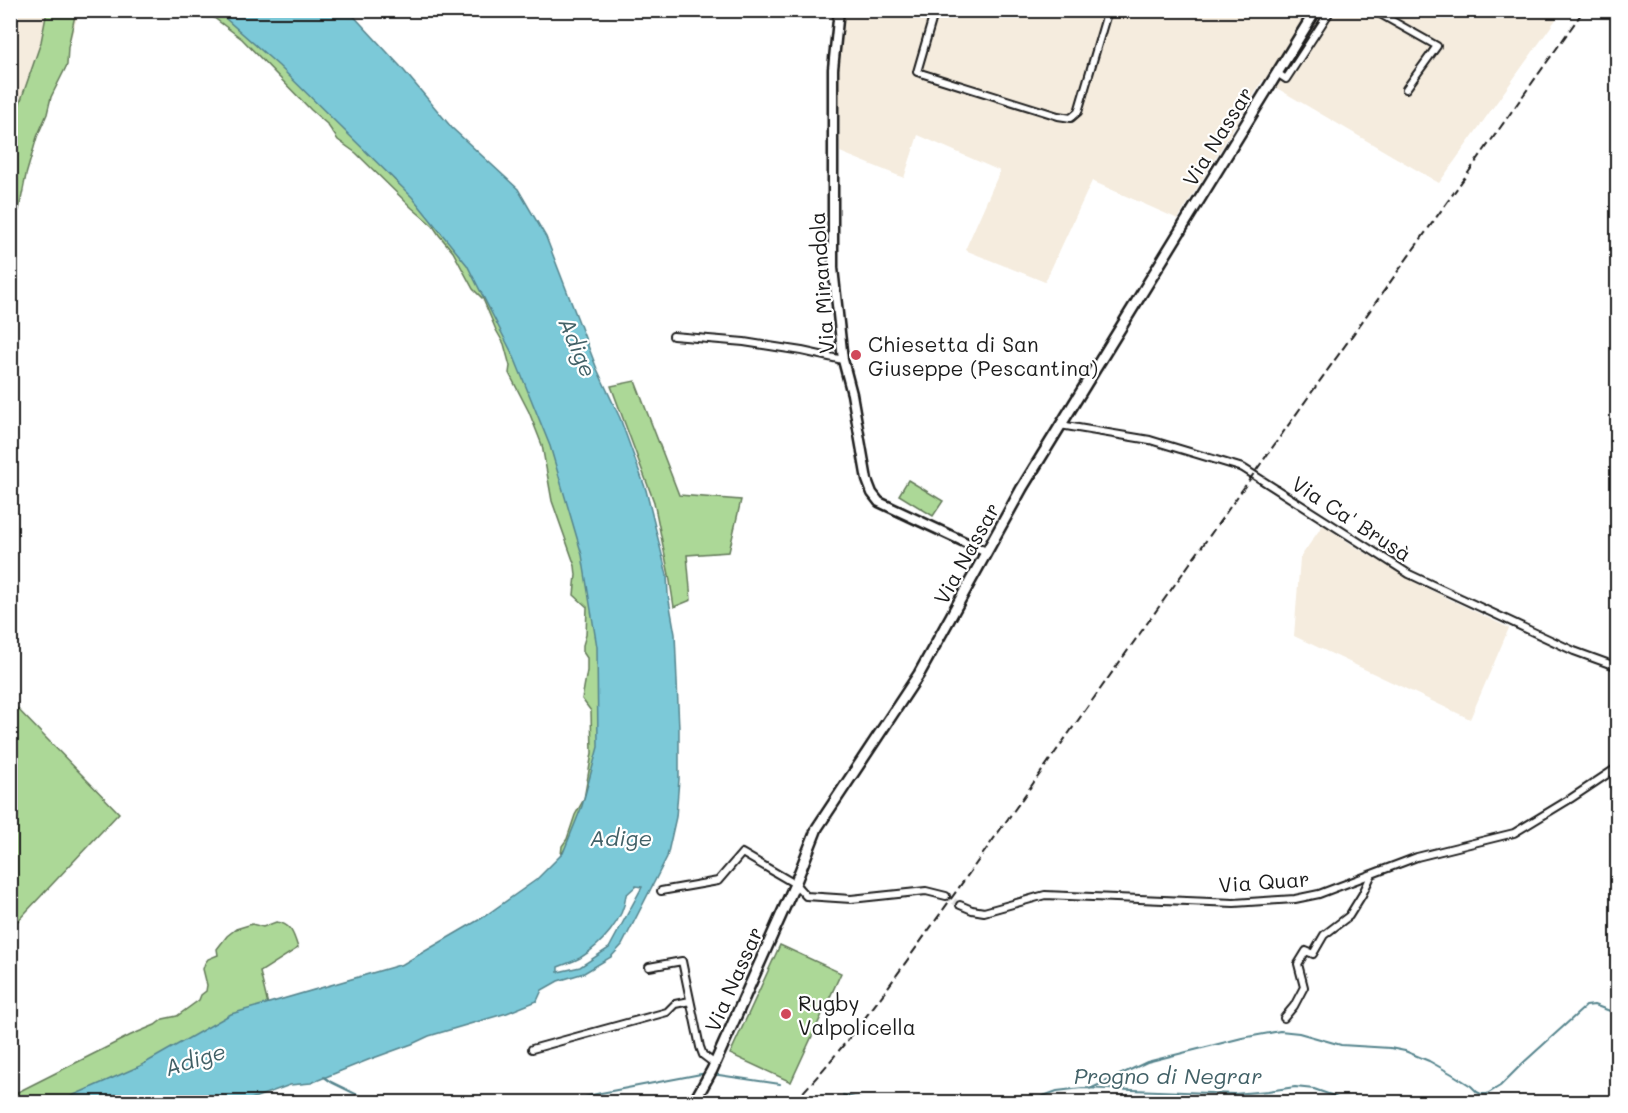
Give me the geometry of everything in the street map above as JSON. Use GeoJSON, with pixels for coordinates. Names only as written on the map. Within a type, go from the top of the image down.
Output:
{"type":"FeatureCollection","features":[{"type":"Feature","properties":{"kind":"main road","name":"Via Nassar"},"geometry":{"type":"LineString","coordinates":[[694,1102],[714,1067],[795,884],[816,828],[919,674],[1022,488],[1316,10]]}},
{"type":"Feature","properties":{"kind":"street","name":"Via Mirandola"},"geometry":{"type":"LineString","coordinates":[[839,10],[833,69],[833,268],[843,360],[852,394],[867,480],[872,493],[879,502],[986,552]]}},
{"type":"Feature","properties":{"kind":"street"},"geometry":{"type":"LineString","coordinates":[[935,10],[917,72],[1058,116],[1071,118],[1078,112],[1107,10]]}},
{"type":"Feature","properties":{"kind":"street","name":"Via Nassar"},"geometry":{"type":"LineString","coordinates":[[1277,73],[1286,79],[1331,10]]}},
{"type":"Feature","properties":{"kind":"street"},"geometry":{"type":"LineString","coordinates":[[1373,10],[1437,46],[1406,89]]}},
{"type":"Feature","properties":{"kind":"street"},"geometry":{"type":"LineString","coordinates":[[673,336],[744,342],[843,360]]}},
{"type":"Feature","properties":{"kind":"street","name":"Via Ca' Brusà"},"geometry":{"type":"LineString","coordinates":[[1060,425],[1150,440],[1243,468],[1409,574],[1574,651],[1617,667]]}},
{"type":"Feature","properties":{"kind":"street","name":"Via Quar"},"geometry":{"type":"LineString","coordinates":[[960,905],[984,912],[1044,895],[1234,903],[1294,900],[1319,894],[1417,857],[1514,833],[1617,767]]}},
{"type":"Feature","properties":{"kind":"street"},"geometry":{"type":"LineString","coordinates":[[661,891],[718,881],[742,853],[795,884],[806,896],[851,899],[927,891],[945,896]]}},
{"type":"Feature","properties":{"kind":"street"},"geometry":{"type":"LineString","coordinates":[[1284,1018],[1294,1006],[1304,987],[1298,964],[1306,951],[1313,954],[1324,935],[1349,916],[1372,874]]}},
{"type":"Feature","properties":{"kind":"street","name":"Via Nassar"},"geometry":{"type":"LineString","coordinates":[[649,967],[682,961],[700,1047],[703,1055],[714,1067]]}},
{"type":"Feature","properties":{"kind":"street"},"geometry":{"type":"LineString","coordinates":[[532,1049],[667,1012],[675,1004],[690,1000]]}},
{"type":"Feature","properties":{"kind":"shaded area"},"geometry":{"type":"Polygon","coordinates":[[[11,11],[79,11],[60,76],[11,205],[11,11]]]}},
{"type":"Feature","properties":{"kind":"shaded area"},"geometry":{"type":"Polygon","coordinates":[[[840,11],[1562,11],[1439,183],[1263,80],[1178,219],[1092,181],[1045,282],[965,250],[1000,171],[918,135],[904,178],[840,152],[838,19],[840,11]]]}},
{"type":"Feature","properties":{"kind":"shaded area"},"geometry":{"type":"Polygon","coordinates":[[[1324,523],[1354,546],[1420,585],[1509,628],[1470,719],[1294,636],[1300,558],[1324,523]]]}},
{"type":"Feature","properties":{"kind":"green space"},"geometry":{"type":"Polygon","coordinates":[[[47,11],[76,11],[68,47],[67,65],[51,97],[26,175],[19,210],[11,223],[11,129],[41,42],[47,11]]]}},
{"type":"Feature","properties":{"kind":"green space"},"geometry":{"type":"Polygon","coordinates":[[[210,11],[231,11],[398,183],[422,196],[517,337],[605,622],[596,803],[561,855],[562,846],[584,799],[592,753],[591,711],[582,699],[587,671],[587,658],[583,652],[583,645],[586,635],[587,607],[574,595],[575,566],[552,501],[542,445],[529,412],[509,373],[510,366],[504,344],[483,299],[473,289],[453,252],[433,226],[356,153],[338,140],[327,124],[242,39],[213,17],[210,11]]]}},
{"type":"Feature","properties":{"kind":"green space"},"geometry":{"type":"Polygon","coordinates":[[[635,381],[679,495],[741,500],[729,552],[687,555],[691,600],[674,607],[654,502],[611,386],[635,381]]]}},
{"type":"Feature","properties":{"kind":"green space"},"geometry":{"type":"Polygon","coordinates":[[[908,480],[943,501],[933,516],[899,495],[908,480]]]}},
{"type":"Feature","properties":{"kind":"green space"},"geometry":{"type":"Polygon","coordinates":[[[11,702],[119,813],[10,928],[11,702]]]}},
{"type":"Feature","properties":{"kind":"green space"},"geometry":{"type":"Polygon","coordinates":[[[276,922],[288,927],[298,948],[260,972],[268,1005],[197,1041],[64,1102],[11,1102],[10,1096],[163,1019],[177,1016],[199,1000],[206,991],[207,985],[203,969],[205,963],[208,959],[218,955],[217,949],[227,936],[236,929],[252,924],[263,927],[276,922]]]}},
{"type":"Feature","properties":{"kind":"green space","name":"Rugby Valpolicella"},"geometry":{"type":"Polygon","coordinates":[[[780,945],[841,973],[791,1082],[730,1054],[780,945]]]}},
{"type":"Feature","properties":{"kind":"water","name":"Adige"},"geometry":{"type":"Polygon","coordinates":[[[217,11],[349,11],[400,66],[452,128],[518,189],[546,237],[597,369],[620,418],[646,490],[667,575],[675,634],[679,729],[676,817],[667,857],[622,945],[611,957],[584,973],[558,981],[542,990],[537,1001],[507,1013],[429,1036],[311,1083],[290,1085],[243,1102],[58,1102],[140,1066],[231,1014],[403,964],[482,918],[536,880],[563,853],[582,806],[598,747],[597,647],[582,555],[550,446],[514,357],[467,265],[412,197],[279,66],[217,11]],[[636,886],[626,895],[621,914],[603,939],[580,958],[558,967],[558,972],[580,967],[609,948],[642,887],[636,886]]]}},
{"type":"Feature","properties":{"kind":"waterway"},"geometry":{"type":"LineString","coordinates":[[1090,1089],[1147,1062],[1242,1038],[1280,1031],[1299,1033],[1341,1045],[1405,1051],[1452,1074],[1477,1092],[1487,1094],[1500,1086],[1586,1006],[1594,1005],[1618,1014]]}},
{"type":"Feature","properties":{"kind":"waterway","name":"Progno di Negrar"},"geometry":{"type":"LineString","coordinates":[[564,1102],[706,1074]]}},
{"type":"Feature","properties":{"kind":"waterway","name":"Progno di Negrar"},"geometry":{"type":"LineString","coordinates":[[712,1074],[780,1084]]}},
{"type":"Feature","properties":{"kind":"waterway","name":"Progno di Negrar"},"geometry":{"type":"LineString","coordinates":[[324,1077],[372,1102]]}},
{"type":"Feature","properties":{"kind":"waterway","name":"Progno di Negrar"},"geometry":{"type":"LineString","coordinates":[[1027,1102],[1057,1091],[1082,1088],[1234,1094],[1295,1087],[1314,1089],[1344,1102]]}},
{"type":"Feature","properties":{"kind":"waterway","name":"Progno di Negrar"},"geometry":{"type":"LineString","coordinates":[[843,1095],[869,1102]]}},
{"type":"Feature","properties":{"kind":"tunnel"},"geometry":{"type":"LineString","coordinates":[[946,896],[960,905]]}},
{"type":"Feature","properties":{"kind":"railway"},"geometry":{"type":"LineString","coordinates":[[794,1102],[842,1048],[886,990],[1584,10]]}},
{"type":"Feature","properties":{"kind":"place","name":"Chiesetta di San Giuseppe (Pescantina)"},"geometry":{"type":"Point","coordinates":[856,355]}},
{"type":"Feature","properties":{"kind":"place","name":"Rugby Valpolicella"},"geometry":{"type":"Point","coordinates":[786,1014]}}]}
